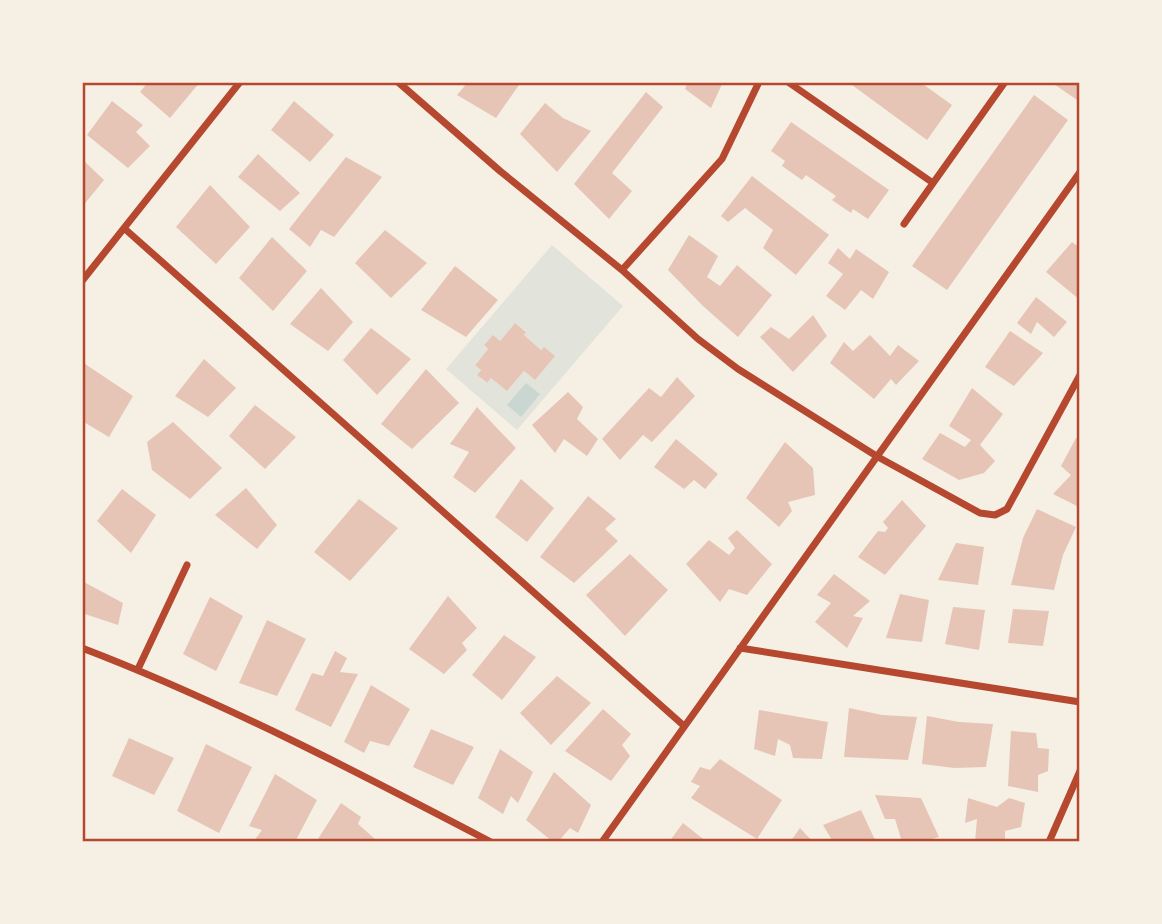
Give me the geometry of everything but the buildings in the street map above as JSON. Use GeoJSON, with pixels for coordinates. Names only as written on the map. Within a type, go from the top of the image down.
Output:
{"type":"FeatureCollection","features":[{"type":"Feature","properties":{"kind":"street"},"geometry":{"type":"LineString","coordinates":[[82,281],[240,82]]}},
{"type":"Feature","properties":{"kind":"street"},"geometry":{"type":"LineString","coordinates":[[398,82],[500,171],[622,270],[698,339],[738,369],[878,457],[980,513],[995,515],[1007,509],[1080,374]]}},
{"type":"Feature","properties":{"kind":"street"},"geometry":{"type":"LineString","coordinates":[[622,270],[722,159],[759,82]]}},
{"type":"Feature","properties":{"kind":"street"},"geometry":{"type":"LineString","coordinates":[[788,82],[933,183]]}},
{"type":"Feature","properties":{"kind":"street"},"geometry":{"type":"LineString","coordinates":[[904,224],[1005,82]]}},
{"type":"Feature","properties":{"kind":"street"},"geometry":{"type":"LineString","coordinates":[[602,842],[1080,172]]}},
{"type":"Feature","properties":{"kind":"street"},"geometry":{"type":"LineString","coordinates":[[125,229],[683,725]]}},
{"type":"Feature","properties":{"kind":"street"},"geometry":{"type":"LineString","coordinates":[[138,669],[187,565]]}},
{"type":"Feature","properties":{"kind":"street"},"geometry":{"type":"LineString","coordinates":[[82,648],[138,669],[327,755],[491,842]]}},
{"type":"Feature","properties":{"kind":"street"},"geometry":{"type":"LineString","coordinates":[[740,648],[1080,702]]}},
{"type":"Feature","properties":{"kind":"street"},"geometry":{"type":"LineString","coordinates":[[1049,842],[1080,771]]}},
{"type":"Feature","properties":{"kind":"shaded area"},"geometry":{"type":"Polygon","coordinates":[[[552,245],[623,306],[517,430],[446,369],[552,245]],[[515,323],[500,341],[484,345],[488,349],[475,364],[481,370],[477,375],[486,383],[491,378],[507,391],[524,371],[535,380],[544,347],[541,350],[524,335],[526,331],[515,323]]]}},
{"type":"Feature","properties":{"kind":"shaded area"},"geometry":{"type":"Polygon","coordinates":[[[526,383],[540,394],[521,417],[507,405],[526,383]]]}}]}
